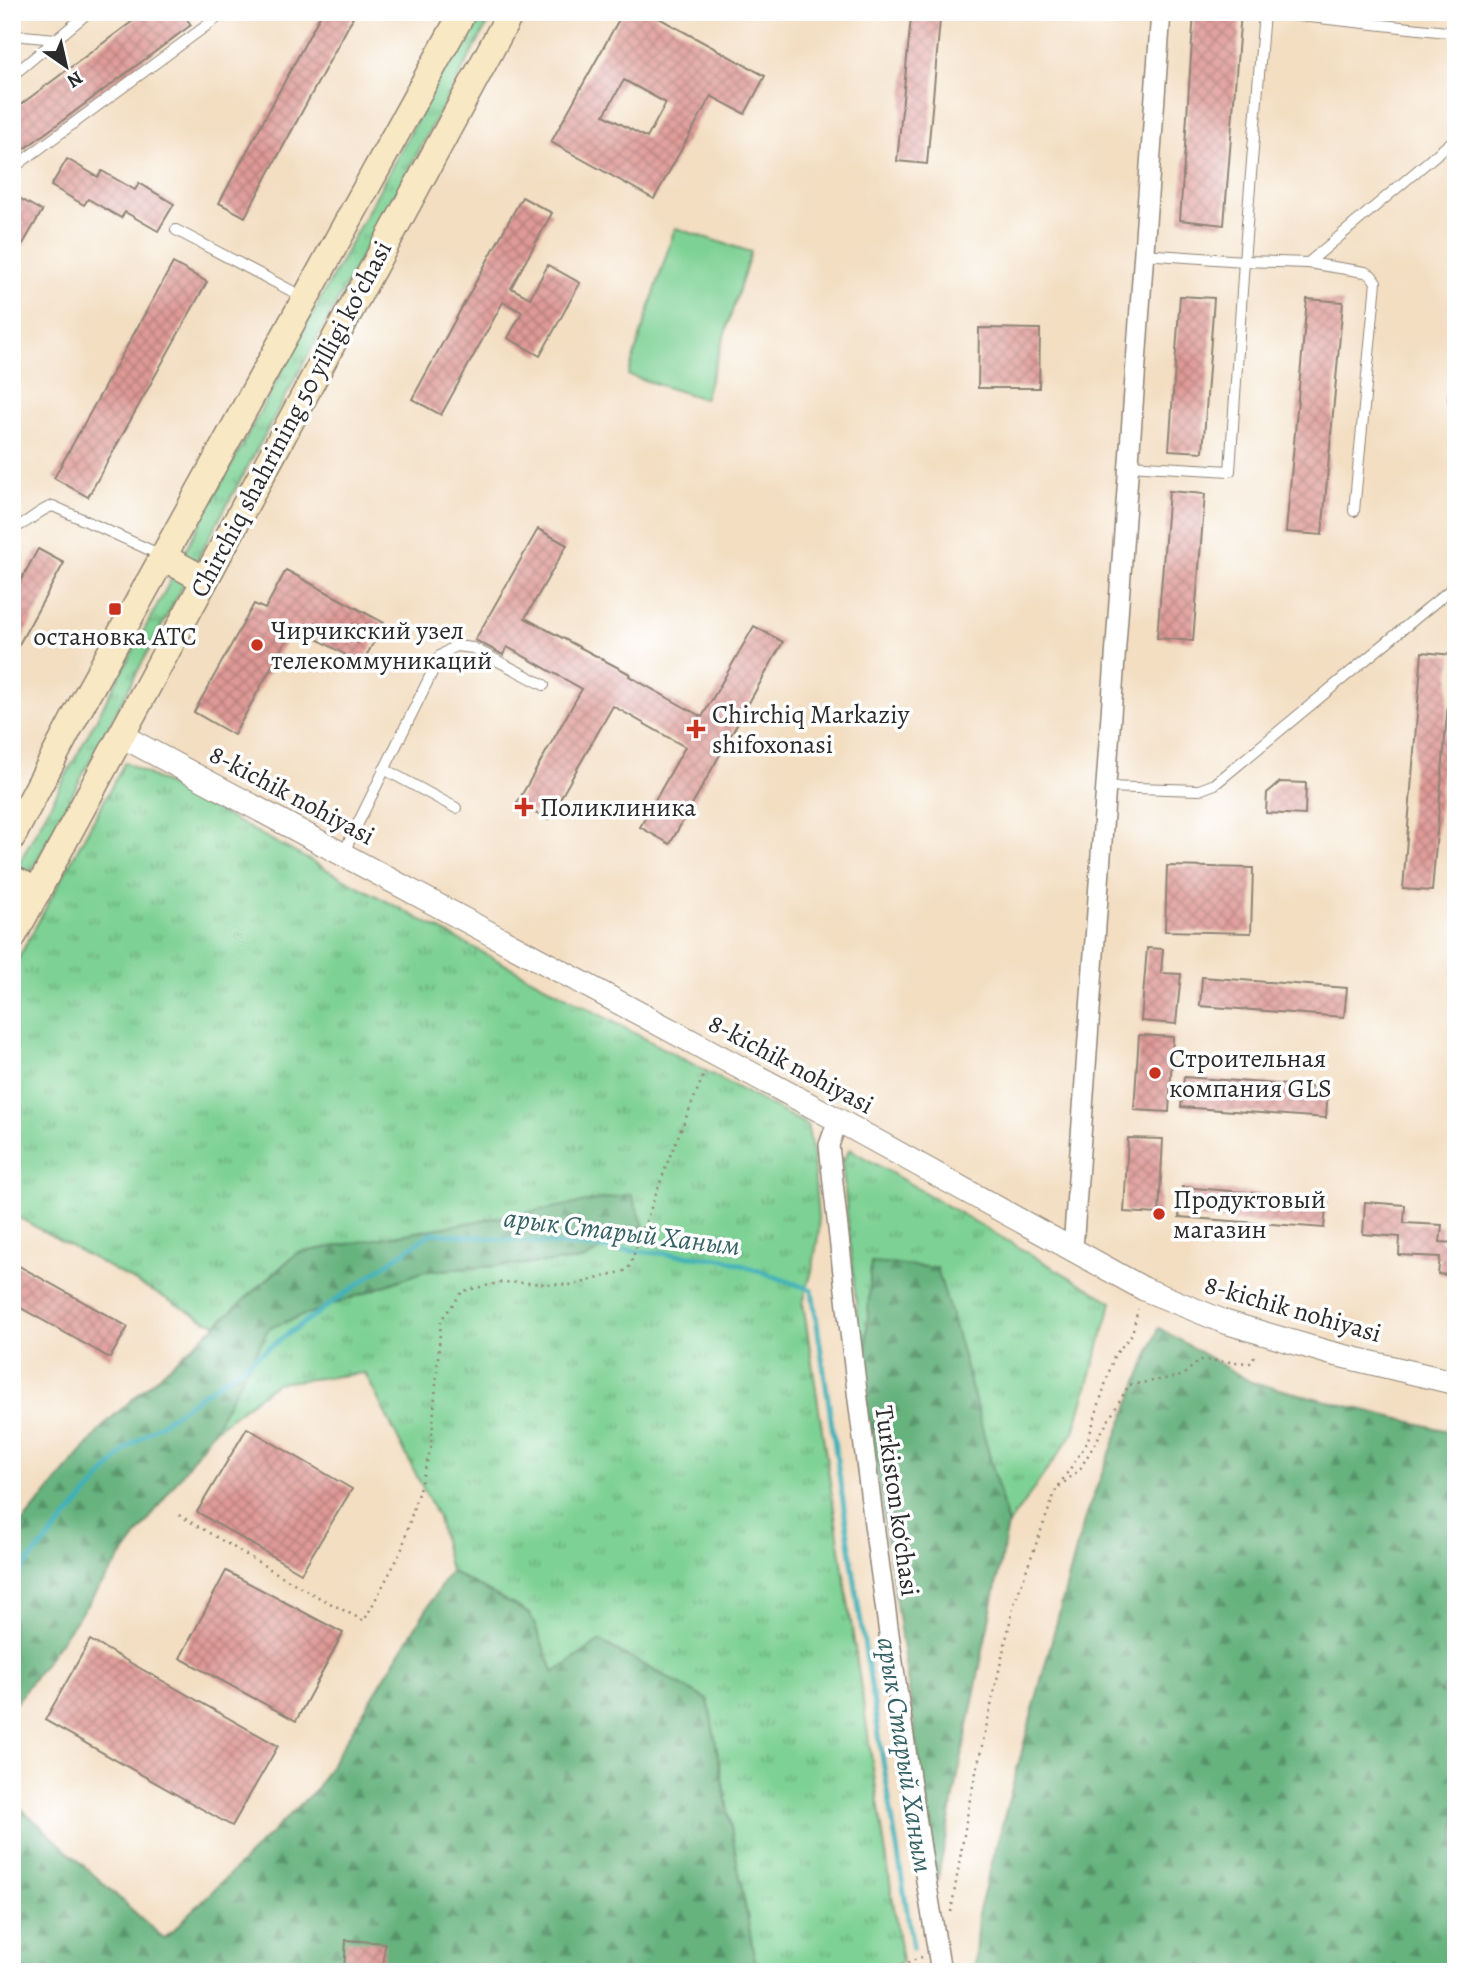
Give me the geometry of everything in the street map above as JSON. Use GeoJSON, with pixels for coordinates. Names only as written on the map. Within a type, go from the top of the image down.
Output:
{"type":"FeatureCollection","features":[{"type":"Feature","properties":{"kind":"main road","name":"Chirchiq shahrining 50 yilligi koʻchasi"},"geometry":{"type":"LineString","coordinates":[[12,836],[463,12]]}},
{"type":"Feature","properties":{"kind":"main road","name":"Chirchiq shahrining 50 yilligi koʻchasi"},"geometry":{"type":"LineString","coordinates":[[12,938],[511,12]]}},
{"type":"Feature","properties":{"kind":"main road"},"geometry":{"type":"LineString","coordinates":[[163,557],[205,580]]}},
{"type":"Feature","properties":{"kind":"main road"},"geometry":{"type":"LineString","coordinates":[[12,879],[38,891]]}},
{"type":"Feature","properties":{"kind":"street"},"geometry":{"type":"LineString","coordinates":[[1073,1249],[1161,12]]}},
{"type":"Feature","properties":{"kind":"street","name":"8-kichik nohiyasi"},"geometry":{"type":"LineString","coordinates":[[122,736],[838,1120],[1144,1289],[1225,1322],[1268,1335],[1330,1353],[1456,1383]]}},
{"type":"Feature","properties":{"kind":"street","name":"Turkiston ko‘chasi"},"geometry":{"type":"LineString","coordinates":[[838,1120],[829,1145],[850,1347],[874,1537],[941,1972]]}},
{"type":"Feature","properties":{"kind":"lane"},"geometry":{"type":"LineString","coordinates":[[12,76],[89,12]]}},
{"type":"Feature","properties":{"kind":"lane"},"geometry":{"type":"LineString","coordinates":[[13,168],[225,12]]}},
{"type":"Feature","properties":{"kind":"lane"},"geometry":{"type":"LineString","coordinates":[[1128,465],[1230,471],[1265,12],[1456,33]]}},
{"type":"Feature","properties":{"kind":"lane"},"geometry":{"type":"LineString","coordinates":[[12,35],[56,39]]}},
{"type":"Feature","properties":{"kind":"lane"},"geometry":{"type":"LineString","coordinates":[[1308,263],[1456,138]]}},
{"type":"Feature","properties":{"kind":"lane"},"geometry":{"type":"LineString","coordinates":[[176,230],[306,298]]}},
{"type":"Feature","properties":{"kind":"lane"},"geometry":{"type":"LineString","coordinates":[[1143,254],[1308,263],[1371,275],[1376,282],[1354,511]]}},
{"type":"Feature","properties":{"kind":"lane"},"geometry":{"type":"LineString","coordinates":[[12,528],[53,506],[163,557]]}},
{"type":"Feature","properties":{"kind":"lane"},"geometry":{"type":"LineString","coordinates":[[1105,787],[1199,790],[1215,784],[1456,585]]}},
{"type":"Feature","properties":{"kind":"lane"},"geometry":{"type":"LineString","coordinates":[[343,854],[440,656],[455,646],[473,648],[544,685]]}},
{"type":"Feature","properties":{"kind":"lane"},"geometry":{"type":"LineString","coordinates":[[384,769],[456,808]]}},
{"type":"Feature","properties":{"kind":"path"},"geometry":{"type":"LineString","coordinates":[[179,1515],[307,1591],[364,1621],[401,1552],[431,1448],[440,1320],[463,1291],[503,1282],[574,1284],[628,1270],[712,1053]]}},
{"type":"Feature","properties":{"kind":"path"},"geometry":{"type":"LineString","coordinates":[[950,1915],[970,1799],[1014,1604],[1056,1490],[1087,1443],[1114,1356],[1132,1334],[1144,1289]]}},
{"type":"Feature","properties":{"kind":"path"},"geometry":{"type":"LineString","coordinates":[[1056,1490],[1080,1469],[1129,1385],[1182,1376],[1199,1360],[1250,1363],[1268,1335]]}},
{"type":"Feature","properties":{"kind":"path"},"geometry":{"type":"LineString","coordinates":[[897,1972],[903,1965],[938,1950]]}},
{"type":"Feature","properties":{"kind":"green space"},"geometry":{"type":"Polygon","coordinates":[[[475,12],[494,12],[197,560],[187,557],[184,553],[475,12]]]}},
{"type":"Feature","properties":{"kind":"green space"},"geometry":{"type":"Polygon","coordinates":[[[675,228],[751,252],[704,399],[628,375],[675,228]]]}},
{"type":"Feature","properties":{"kind":"green space"},"geometry":{"type":"Polygon","coordinates":[[[173,576],[185,582],[30,874],[17,867],[173,576]]]}},
{"type":"Feature","properties":{"kind":"green space"},"geometry":{"type":"Polygon","coordinates":[[[125,762],[807,1125],[812,1149],[819,1230],[803,1303],[902,1961],[887,1972],[757,1972],[708,1700],[554,1673],[530,1614],[450,1571],[438,1518],[365,1373],[276,1383],[213,1431],[256,1327],[425,1271],[583,1260],[297,1253],[217,1324],[205,1320],[12,1214],[12,970],[125,762]]]}},
{"type":"Feature","properties":{"kind":"green space"},"geometry":{"type":"Polygon","coordinates":[[[850,1149],[1112,1302],[1074,1432],[1008,1525],[959,1342],[864,1384],[842,1163],[850,1149]]]}},
{"type":"Feature","properties":{"kind":"green space"},"geometry":{"type":"Polygon","coordinates":[[[631,1194],[644,1225],[583,1260],[425,1271],[269,1328],[213,1431],[12,1708],[12,1535],[106,1423],[297,1253],[631,1194]]]}},
{"type":"Feature","properties":{"kind":"green space"},"geometry":{"type":"Polygon","coordinates":[[[871,1262],[937,1268],[1008,1525],[937,1882],[864,1384],[871,1262]]]}},
{"type":"Feature","properties":{"kind":"green space"},"geometry":{"type":"Polygon","coordinates":[[[1159,1328],[1251,1382],[1456,1433],[1456,1676],[1440,1693],[1456,1694],[1456,1972],[974,1972],[978,1914],[1085,1517],[1159,1328]]]}},
{"type":"Feature","properties":{"kind":"green space"},"geometry":{"type":"Polygon","coordinates":[[[450,1571],[530,1614],[554,1673],[600,1641],[708,1700],[757,1972],[12,1972],[12,1800],[164,1939],[316,1789],[450,1571]]]}},
{"type":"Feature","properties":{"kind":"building"},"geometry":{"type":"Polygon","coordinates":[[[145,12],[182,12],[191,25],[12,158],[12,111],[145,12]]]}},
{"type":"Feature","properties":{"kind":"building"},"geometry":{"type":"Polygon","coordinates":[[[322,12],[356,12],[245,217],[219,203],[322,12]]]}},
{"type":"Feature","properties":{"kind":"building"},"geometry":{"type":"Polygon","coordinates":[[[623,12],[657,12],[655,16],[765,76],[745,114],[711,96],[654,199],[551,142],[623,12]],[[624,80],[604,115],[647,138],[666,103],[624,80]]]}},
{"type":"Feature","properties":{"kind":"building"},"geometry":{"type":"Polygon","coordinates":[[[1194,12],[1241,12],[1224,225],[1180,220],[1194,12]]]}},
{"type":"Feature","properties":{"kind":"building"},"geometry":{"type":"Polygon","coordinates":[[[911,17],[940,20],[927,164],[897,161],[911,17]]]}},
{"type":"Feature","properties":{"kind":"building"},"geometry":{"type":"Polygon","coordinates":[[[67,159],[98,177],[102,171],[135,190],[139,183],[174,204],[158,231],[125,212],[121,218],[88,199],[84,205],[51,186],[67,159]]]}},
{"type":"Feature","properties":{"kind":"building"},"geometry":{"type":"Polygon","coordinates":[[[12,194],[42,211],[12,263],[12,194]]]}},
{"type":"Feature","properties":{"kind":"building"},"geometry":{"type":"Polygon","coordinates":[[[522,197],[552,213],[511,288],[530,298],[548,265],[580,283],[540,356],[508,338],[522,312],[503,302],[441,415],[412,399],[522,197]]]}},
{"type":"Feature","properties":{"kind":"building"},"geometry":{"type":"Polygon","coordinates":[[[173,263],[207,282],[88,497],[54,478],[173,263]]]}},
{"type":"Feature","properties":{"kind":"building"},"geometry":{"type":"Polygon","coordinates":[[[1180,296],[1214,298],[1203,452],[1169,450],[1180,296]]]}},
{"type":"Feature","properties":{"kind":"building"},"geometry":{"type":"Polygon","coordinates":[[[1307,299],[1343,302],[1322,535],[1286,532],[1307,299]]]}},
{"type":"Feature","properties":{"kind":"building"},"geometry":{"type":"Polygon","coordinates":[[[979,328],[1040,329],[1039,388],[978,388],[979,328]]]}},
{"type":"Feature","properties":{"kind":"building"},"geometry":{"type":"Polygon","coordinates":[[[1456,329],[1456,402],[1448,401],[1456,329]]]}},
{"type":"Feature","properties":{"kind":"building"},"geometry":{"type":"Polygon","coordinates":[[[1169,491],[1205,494],[1193,641],[1157,638],[1169,491]]]}},
{"type":"Feature","properties":{"kind":"building"},"geometry":{"type":"Polygon","coordinates":[[[538,529],[567,545],[525,618],[630,674],[629,676],[702,717],[754,626],[783,642],[670,844],[640,827],[685,747],[613,706],[548,820],[517,803],[582,689],[507,647],[503,655],[475,640],[538,529]]]}},
{"type":"Feature","properties":{"kind":"building"},"geometry":{"type":"Polygon","coordinates":[[[38,549],[64,563],[12,657],[12,596],[38,549]]]}},
{"type":"Feature","properties":{"kind":"building","name":"Чирчикский узел телекоммуникаций"},"geometry":{"type":"Polygon","coordinates":[[[286,570],[384,623],[362,664],[294,626],[234,735],[194,712],[254,604],[265,609],[286,570]]]}},
{"type":"Feature","properties":{"kind":"building"},"geometry":{"type":"Polygon","coordinates":[[[1422,652],[1452,655],[1432,891],[1403,889],[1422,652]]]}},
{"type":"Feature","properties":{"kind":"building"},"geometry":{"type":"Polygon","coordinates":[[[1280,782],[1306,783],[1305,815],[1266,813],[1267,793],[1280,782]]]}},
{"type":"Feature","properties":{"kind":"building"},"geometry":{"type":"Polygon","coordinates":[[[1167,866],[1253,868],[1251,933],[1165,931],[1167,866]]]}},
{"type":"Feature","properties":{"kind":"building"},"geometry":{"type":"Polygon","coordinates":[[[1147,948],[1163,949],[1161,973],[1181,974],[1176,1024],[1141,1021],[1147,948]]]}},
{"type":"Feature","properties":{"kind":"building"},"geometry":{"type":"Polygon","coordinates":[[[1202,977],[1347,988],[1344,1017],[1200,1006],[1202,977]]]}},
{"type":"Feature","properties":{"kind":"building"},"geometry":{"type":"Polygon","coordinates":[[[1139,1035],[1173,1037],[1169,1112],[1134,1110],[1139,1035]]]}},
{"type":"Feature","properties":{"kind":"building"},"geometry":{"type":"Polygon","coordinates":[[[1184,1077],[1328,1088],[1326,1118],[1181,1107],[1184,1077]]]}},
{"type":"Feature","properties":{"kind":"building"},"geometry":{"type":"Polygon","coordinates":[[[1128,1138],[1163,1139],[1159,1214],[1124,1212],[1128,1138]]]}},
{"type":"Feature","properties":{"kind":"building"},"geometry":{"type":"Polygon","coordinates":[[[1182,1187],[1327,1199],[1324,1228],[1179,1217],[1182,1187]]]}},
{"type":"Feature","properties":{"kind":"building"},"geometry":{"type":"Polygon","coordinates":[[[1365,1202],[1405,1205],[1404,1223],[1442,1225],[1440,1242],[1456,1243],[1456,1276],[1438,1274],[1440,1257],[1399,1255],[1400,1237],[1363,1234],[1365,1202]]]}},
{"type":"Feature","properties":{"kind":"building"},"geometry":{"type":"Polygon","coordinates":[[[12,1262],[128,1327],[110,1358],[12,1303],[12,1262]]]}},
{"type":"Feature","properties":{"kind":"building"},"geometry":{"type":"Polygon","coordinates":[[[247,1428],[352,1489],[301,1573],[197,1512],[247,1428]]]}},
{"type":"Feature","properties":{"kind":"building"},"geometry":{"type":"Polygon","coordinates":[[[226,1571],[343,1633],[296,1721],[180,1658],[226,1571]]]}},
{"type":"Feature","properties":{"kind":"building"},"geometry":{"type":"Polygon","coordinates":[[[90,1640],[278,1746],[232,1826],[45,1720],[90,1640]]]}},
{"type":"Feature","properties":{"kind":"building"},"geometry":{"type":"Polygon","coordinates":[[[346,1940],[385,1943],[383,1972],[344,1972],[346,1940]]]}},
{"type":"Feature","properties":{"kind":"waterway","name":"арык Старый Ханым"},"geometry":{"type":"LineString","coordinates":[[12,1581],[128,1447],[431,1233],[725,1259],[812,1290],[913,1948]]}},
{"type":"Feature","properties":{"kind":"place","name":"остановка АТС"},"geometry":{"type":"Point","coordinates":[115,609]}},
{"type":"Feature","properties":{"kind":"place","name":"Чирчикский узел телекоммуникаций"},"geometry":{"type":"Point","coordinates":[257,645]}},
{"type":"Feature","properties":{"kind":"place","name":"Chirchiq Markaziy shifoxonasi"},"geometry":{"type":"Point","coordinates":[696,729]}},
{"type":"Feature","properties":{"kind":"place","name":"Поликлиника"},"geometry":{"type":"Point","coordinates":[524,807]}},
{"type":"Feature","properties":{"kind":"place","name":"Строительная компания GLS"},"geometry":{"type":"Point","coordinates":[1155,1073]}},
{"type":"Feature","properties":{"kind":"place","name":"Продуктовый магазин"},"geometry":{"type":"Point","coordinates":[1159,1214]}}]}
